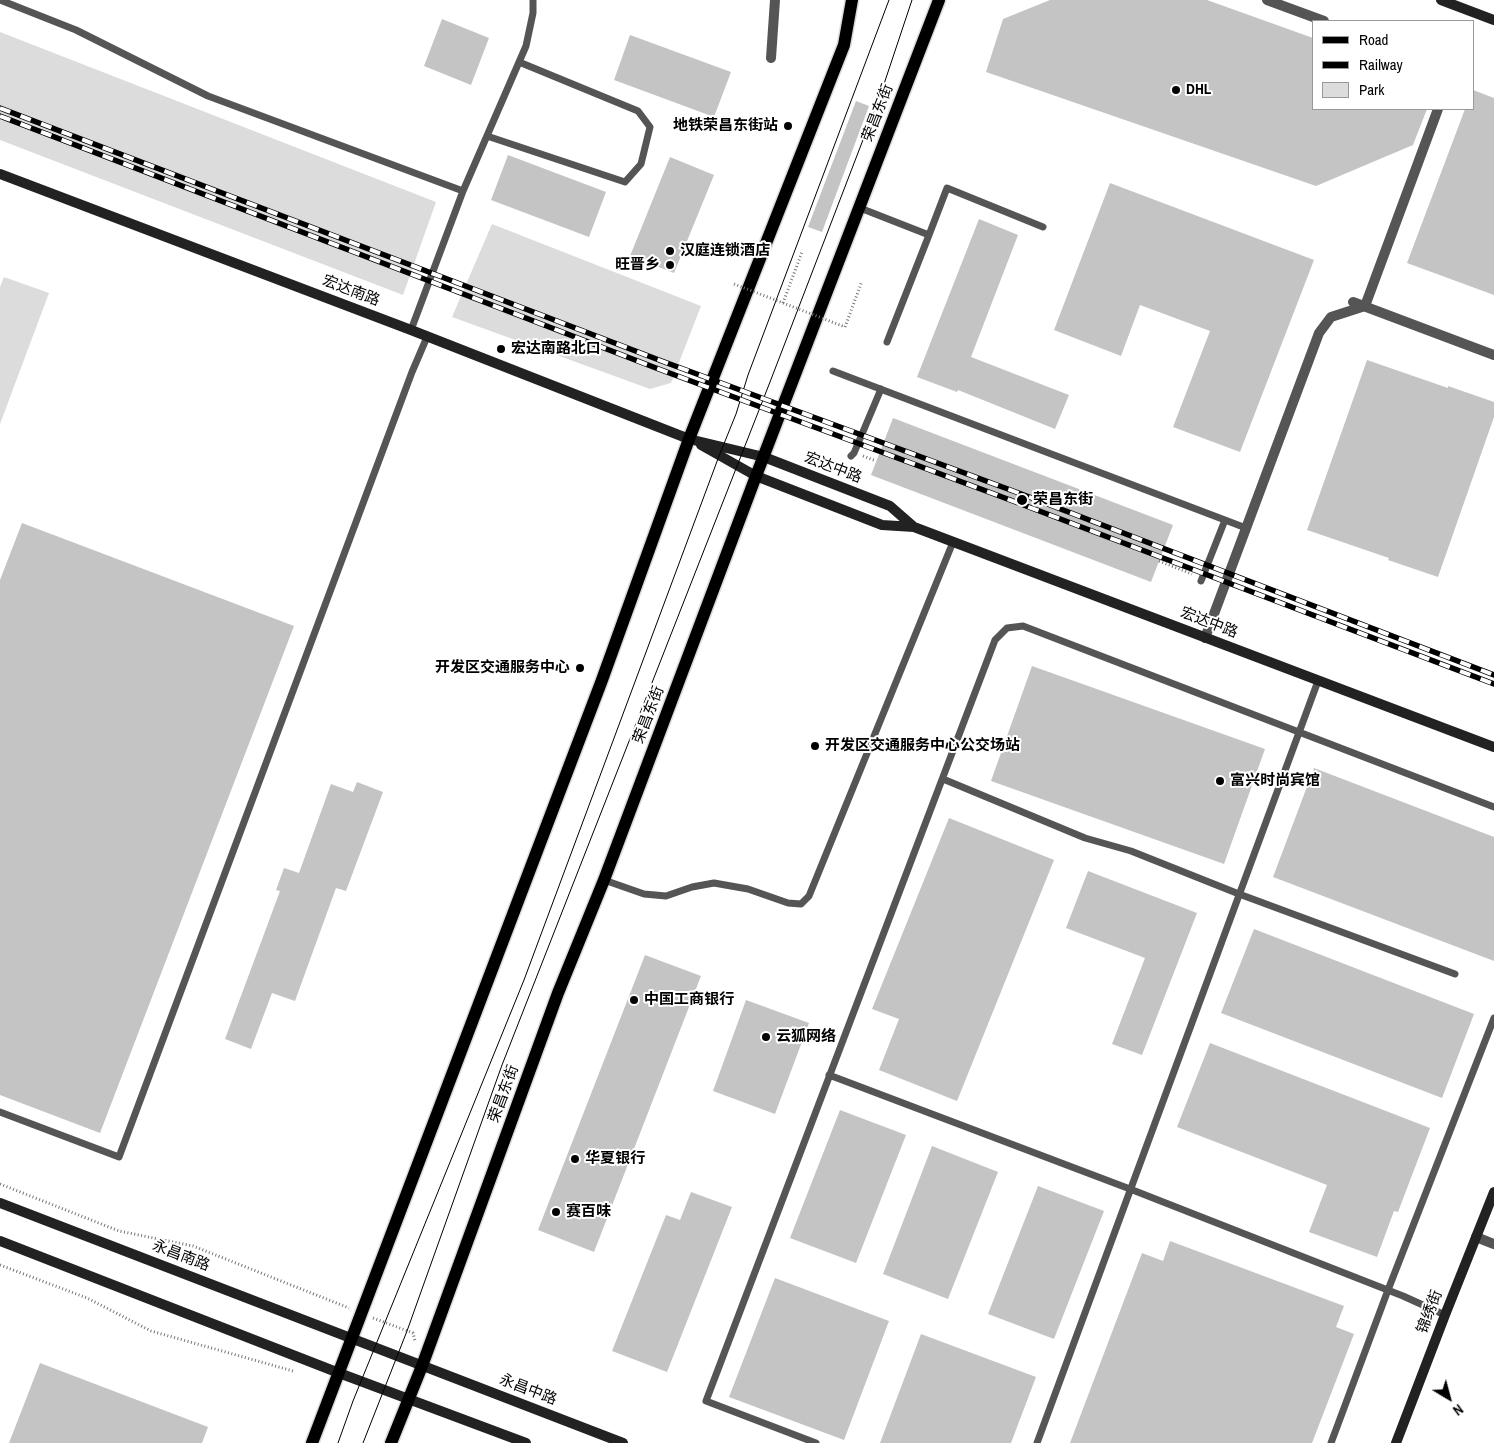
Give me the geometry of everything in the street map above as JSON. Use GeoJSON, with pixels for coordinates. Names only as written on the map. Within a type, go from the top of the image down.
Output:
{"type":"FeatureCollection","features":[{"type":"Feature","properties":{"kind":"main road"},"geometry":{"type":"LineString","coordinates":[[312,1443],[602,680],[689,439],[844,45],[852,0]]}},
{"type":"Feature","properties":{"kind":"main road","name":"荣昌东街"},"geometry":{"type":"LineString","coordinates":[[391,1443],[422,1366],[558,993],[604,880],[756,476],[939,0]]}},
{"type":"Feature","properties":{"kind":"street"},"geometry":{"type":"LineString","coordinates":[[771,58],[775,0]]}},
{"type":"Feature","properties":{"kind":"street"},"geometry":{"type":"LineString","coordinates":[[1267,0],[1321,20]]}},
{"type":"Feature","properties":{"kind":"street"},"geometry":{"type":"LineString","coordinates":[[1441,0],[1494,20]]}},
{"type":"Feature","properties":{"kind":"street"},"geometry":{"type":"LineString","coordinates":[[1365,306],[1438,110]]}},
{"type":"Feature","properties":{"kind":"street","name":"宏达南路"},"geometry":{"type":"LineString","coordinates":[[0,174],[411,330],[689,439]]}},
{"type":"Feature","properties":{"kind":"street"},"geometry":{"type":"LineString","coordinates":[[1353,302],[1494,355]]}},
{"type":"Feature","properties":{"kind":"street"},"geometry":{"type":"LineString","coordinates":[[1205,638],[1319,333],[1331,317],[1365,306]]}},
{"type":"Feature","properties":{"kind":"street","name":"宏达中路"},"geometry":{"type":"LineString","coordinates":[[689,439],[764,457],[890,506],[914,527]]}},
{"type":"Feature","properties":{"kind":"street","name":"宏达中路"},"geometry":{"type":"LineString","coordinates":[[689,439],[756,476],[882,525],[914,527],[1494,747]]}},
{"type":"Feature","properties":{"kind":"street","name":"锦绣街"},"geometry":{"type":"LineString","coordinates":[[1396,1443],[1494,1192]]}},
{"type":"Feature","properties":{"kind":"street","name":"永昌南路"},"geometry":{"type":"LineString","coordinates":[[0,1203],[422,1366]]}},
{"type":"Feature","properties":{"kind":"street"},"geometry":{"type":"LineString","coordinates":[[1476,1237],[1494,1244]]}},
{"type":"Feature","properties":{"kind":"street"},"geometry":{"type":"LineString","coordinates":[[0,1241],[339,1373],[526,1443]]}},
{"type":"Feature","properties":{"kind":"street","name":"永昌中路"},"geometry":{"type":"LineString","coordinates":[[422,1366],[623,1443]]}},
{"type":"Feature","properties":{"kind":"lane"},"geometry":{"type":"LineString","coordinates":[[0,0],[76,30],[208,96],[463,191]]}},
{"type":"Feature","properties":{"kind":"lane"},"geometry":{"type":"LineString","coordinates":[[411,330],[463,191],[526,46],[533,13],[533,0]]}},
{"type":"Feature","properties":{"kind":"lane"},"geometry":{"type":"LineString","coordinates":[[487,136],[625,182],[641,164],[650,127],[638,111],[519,62]]}},
{"type":"Feature","properties":{"kind":"lane"},"geometry":{"type":"LineString","coordinates":[[887,342],[947,188],[1043,227]]}},
{"type":"Feature","properties":{"kind":"lane"},"geometry":{"type":"LineString","coordinates":[[860,208],[929,235]]}},
{"type":"Feature","properties":{"kind":"lane"},"geometry":{"type":"LineString","coordinates":[[0,1112],[119,1156],[412,372],[427,337]]}},
{"type":"Feature","properties":{"kind":"lane"},"geometry":{"type":"LineString","coordinates":[[833,372],[1246,528]]}},
{"type":"Feature","properties":{"kind":"lane"},"geometry":{"type":"LineString","coordinates":[[851,456],[854,453],[881,389]]}},
{"type":"Feature","properties":{"kind":"lane"},"geometry":{"type":"LineString","coordinates":[[1202,579],[1225,520]]}},
{"type":"Feature","properties":{"kind":"lane"},"geometry":{"type":"LineString","coordinates":[[604,880],[644,894],[666,896],[692,886],[714,883],[748,889],[788,903],[801,904],[809,896],[953,542]]}},
{"type":"Feature","properties":{"kind":"lane"},"geometry":{"type":"LineString","coordinates":[[816,1443],[706,1401],[995,640],[1007,628],[1022,626],[1494,807]]}},
{"type":"Feature","properties":{"kind":"lane"},"geometry":{"type":"LineString","coordinates":[[1036,1443],[1318,681]]}},
{"type":"Feature","properties":{"kind":"lane"},"geometry":{"type":"LineString","coordinates":[[942,779],[1085,838],[1131,851],[1239,894],[1455,974]]}},
{"type":"Feature","properties":{"kind":"lane"},"geometry":{"type":"LineString","coordinates":[[1331,1443],[1388,1290],[1494,1018]]}},
{"type":"Feature","properties":{"kind":"lane"},"geometry":{"type":"LineString","coordinates":[[830,1075],[1130,1189],[1388,1290],[1445,1315]]}},
{"type":"Feature","properties":{"kind":"path"},"geometry":{"type":"LineString","coordinates":[[783,303],[802,252]]}},
{"type":"Feature","properties":{"kind":"path"},"geometry":{"type":"LineString","coordinates":[[734,284],[846,327],[862,281]]}},
{"type":"Feature","properties":{"kind":"path"},"geometry":{"type":"LineString","coordinates":[[1159,561],[1202,579]]}},
{"type":"Feature","properties":{"kind":"path"},"geometry":{"type":"LineString","coordinates":[[0,1184],[119,1231],[193,1246],[413,1333],[422,1366]]}},
{"type":"Feature","properties":{"kind":"path"},"geometry":{"type":"LineString","coordinates":[[0,1265],[87,1298],[151,1331],[300,1373]]}},
{"type":"Feature","properties":{"kind":"green space"},"geometry":{"type":"Polygon","coordinates":[[[0,32],[436,202],[403,295],[0,140],[0,32]]]}},
{"type":"Feature","properties":{"kind":"green space"},"geometry":{"type":"Polygon","coordinates":[[[492,224],[701,306],[671,383],[650,389],[452,317],[492,224]]]}},
{"type":"Feature","properties":{"kind":"green space"},"geometry":{"type":"Polygon","coordinates":[[[4,277],[49,293],[0,424],[0,287],[4,277]]]}},
{"type":"Feature","properties":{"kind":"building","name":"DHL"},"geometry":{"type":"Polygon","coordinates":[[[1050,0],[1207,0],[1312,38],[1312,110],[1427,110],[1413,145],[1316,186],[986,72],[1003,19],[1050,0]]]}},
{"type":"Feature","properties":{"kind":"building"},"geometry":{"type":"Polygon","coordinates":[[[442,19],[489,38],[471,85],[424,66],[442,19]]]}},
{"type":"Feature","properties":{"kind":"building"},"geometry":{"type":"Polygon","coordinates":[[[630,35],[731,72],[714,117],[614,80],[630,35]]]}},
{"type":"Feature","properties":{"kind":"building"},"geometry":{"type":"Polygon","coordinates":[[[1474,90],[1494,98],[1494,295],[1407,263],[1465,110],[1474,110],[1474,90]]]}},
{"type":"Feature","properties":{"kind":"building"},"geometry":{"type":"Polygon","coordinates":[[[856,101],[869,106],[822,232],[808,227],[856,101]]]}},
{"type":"Feature","properties":{"kind":"building"},"geometry":{"type":"Polygon","coordinates":[[[508,155],[606,192],[589,237],[491,200],[508,155]]]}},
{"type":"Feature","properties":{"kind":"building"},"geometry":{"type":"Polygon","coordinates":[[[670,157],[714,175],[674,273],[630,256],[670,157]]]}},
{"type":"Feature","properties":{"kind":"building"},"geometry":{"type":"Polygon","coordinates":[[[1110,183],[1314,260],[1240,452],[1173,427],[1210,331],[1140,305],[1121,356],[1054,330],[1110,183]]]}},
{"type":"Feature","properties":{"kind":"building"},"geometry":{"type":"Polygon","coordinates":[[[979,219],[1018,235],[971,357],[1069,395],[1055,429],[958,390],[957,392],[917,377],[979,219]]]}},
{"type":"Feature","properties":{"kind":"building"},"geometry":{"type":"Polygon","coordinates":[[[1367,360],[1494,402],[1494,417],[1438,577],[1307,530],[1367,360]]]}},
{"type":"Feature","properties":{"kind":"building","name":"荣昌东街"},"geometry":{"type":"Polygon","coordinates":[[[893,418],[1173,525],[1151,582],[871,475],[893,418]]]}},
{"type":"Feature","properties":{"kind":"building"},"geometry":{"type":"Polygon","coordinates":[[[22,523],[294,626],[100,1133],[0,1095],[0,580],[22,523]]]}},
{"type":"Feature","properties":{"kind":"building"},"geometry":{"type":"Polygon","coordinates":[[[1032,666],[1265,749],[1224,864],[991,781],[1032,666]]]}},
{"type":"Feature","properties":{"kind":"building"},"geometry":{"type":"Polygon","coordinates":[[[1314,768],[1494,837],[1494,961],[1273,877],[1314,768]]]}},
{"type":"Feature","properties":{"kind":"building"},"geometry":{"type":"Polygon","coordinates":[[[357,782],[383,792],[346,891],[336,888],[295,1001],[272,993],[251,1049],[225,1039],[280,891],[276,890],[284,868],[299,873],[331,784],[353,792],[357,782]]]}},
{"type":"Feature","properties":{"kind":"building"},"geometry":{"type":"Polygon","coordinates":[[[949,818],[1054,860],[957,1101],[879,1070],[899,1019],[872,1009],[949,818]]]}},
{"type":"Feature","properties":{"kind":"building"},"geometry":{"type":"Polygon","coordinates":[[[1088,871],[1197,913],[1142,1055],[1112,1044],[1145,958],[1066,928],[1088,871]]]}},
{"type":"Feature","properties":{"kind":"building"},"geometry":{"type":"Polygon","coordinates":[[[1254,929],[1474,1014],[1442,1098],[1221,1013],[1254,929]]]}},
{"type":"Feature","properties":{"kind":"building"},"geometry":{"type":"Polygon","coordinates":[[[645,955],[701,976],[594,1252],[538,1230],[645,955]]]}},
{"type":"Feature","properties":{"kind":"building"},"geometry":{"type":"Polygon","coordinates":[[[746,1000],[809,1023],[775,1114],[713,1091],[746,1000]]]}},
{"type":"Feature","properties":{"kind":"building"},"geometry":{"type":"Polygon","coordinates":[[[1210,1043],[1430,1128],[1398,1212],[1394,1211],[1377,1257],[1309,1232],[1327,1185],[1177,1127],[1210,1043]]]}},
{"type":"Feature","properties":{"kind":"building"},"geometry":{"type":"Polygon","coordinates":[[[840,1110],[906,1135],[856,1263],[790,1238],[840,1110]]]}},
{"type":"Feature","properties":{"kind":"building"},"geometry":{"type":"Polygon","coordinates":[[[932,1146],[998,1172],[948,1299],[883,1274],[932,1146]]]}},
{"type":"Feature","properties":{"kind":"building"},"geometry":{"type":"Polygon","coordinates":[[[1038,1186],[1104,1211],[1054,1339],[988,1314],[1038,1186]]]}},
{"type":"Feature","properties":{"kind":"building"},"geometry":{"type":"Polygon","coordinates":[[[691,1192],[732,1207],[667,1372],[612,1351],[666,1215],[680,1220],[691,1192]]]}},
{"type":"Feature","properties":{"kind":"building"},"geometry":{"type":"Polygon","coordinates":[[[1170,1241],[1344,1306],[1336,1327],[1354,1334],[1312,1443],[1070,1443],[1142,1253],[1163,1261],[1170,1241]]]}},
{"type":"Feature","properties":{"kind":"building"},"geometry":{"type":"Polygon","coordinates":[[[775,1278],[889,1321],[844,1440],[729,1397],[775,1278]]]}},
{"type":"Feature","properties":{"kind":"building"},"geometry":{"type":"Polygon","coordinates":[[[921,1334],[1036,1377],[1011,1443],[880,1443],[921,1334]]]}},
{"type":"Feature","properties":{"kind":"building"},"geometry":{"type":"Polygon","coordinates":[[[40,1363],[208,1427],[202,1443],[9,1443],[40,1363]]]}},
{"type":"Feature","properties":{"kind":"tram line"},"geometry":{"type":"LineString","coordinates":[[338,1443],[353,1401],[524,980],[889,0]]}},
{"type":"Feature","properties":{"kind":"tram line"},"geometry":{"type":"LineString","coordinates":[[363,1443],[407,1331],[502,1065],[770,382],[881,93],[912,0]]}},
{"type":"Feature","properties":{"kind":"railway"},"geometry":{"type":"LineString","coordinates":[[0,108],[659,360],[1024,495],[1494,675]]}},
{"type":"Feature","properties":{"kind":"railway"},"geometry":{"type":"LineString","coordinates":[[0,116],[656,368],[1021,504],[1494,684]]}},
{"type":"Feature","properties":{"kind":"place","name":"DHL"},"geometry":{"type":"Point","coordinates":[1176,90]}},
{"type":"Feature","properties":{"kind":"place","name":"地铁荣昌东街站"},"geometry":{"type":"Point","coordinates":[788,126]}},
{"type":"Feature","properties":{"kind":"place","name":"汉庭连锁酒店"},"geometry":{"type":"Point","coordinates":[670,251]}},
{"type":"Feature","properties":{"kind":"place","name":"旺晋乡"},"geometry":{"type":"Point","coordinates":[670,265]}},
{"type":"Feature","properties":{"kind":"place","name":"宏达南路北口"},"geometry":{"type":"Point","coordinates":[501,349]}},
{"type":"Feature","properties":{"kind":"place","name":"荣昌东街"},"geometry":{"type":"Point","coordinates":[1022,500]}},
{"type":"Feature","properties":{"kind":"place","name":"开发区交通服务中心"},"geometry":{"type":"Point","coordinates":[580,668]}},
{"type":"Feature","properties":{"kind":"place","name":"开发区交通服务中心公交场站"},"geometry":{"type":"Point","coordinates":[815,746]}},
{"type":"Feature","properties":{"kind":"place","name":"富兴时尚宾馆"},"geometry":{"type":"Point","coordinates":[1220,781]}},
{"type":"Feature","properties":{"kind":"place","name":"中国工商银行"},"geometry":{"type":"Point","coordinates":[634,1000]}},
{"type":"Feature","properties":{"kind":"place","name":"云狐网络"},"geometry":{"type":"Point","coordinates":[766,1037]}},
{"type":"Feature","properties":{"kind":"place","name":"华夏银行"},"geometry":{"type":"Point","coordinates":[575,1159]}},
{"type":"Feature","properties":{"kind":"place","name":"赛百味"},"geometry":{"type":"Point","coordinates":[556,1212]}}]}
